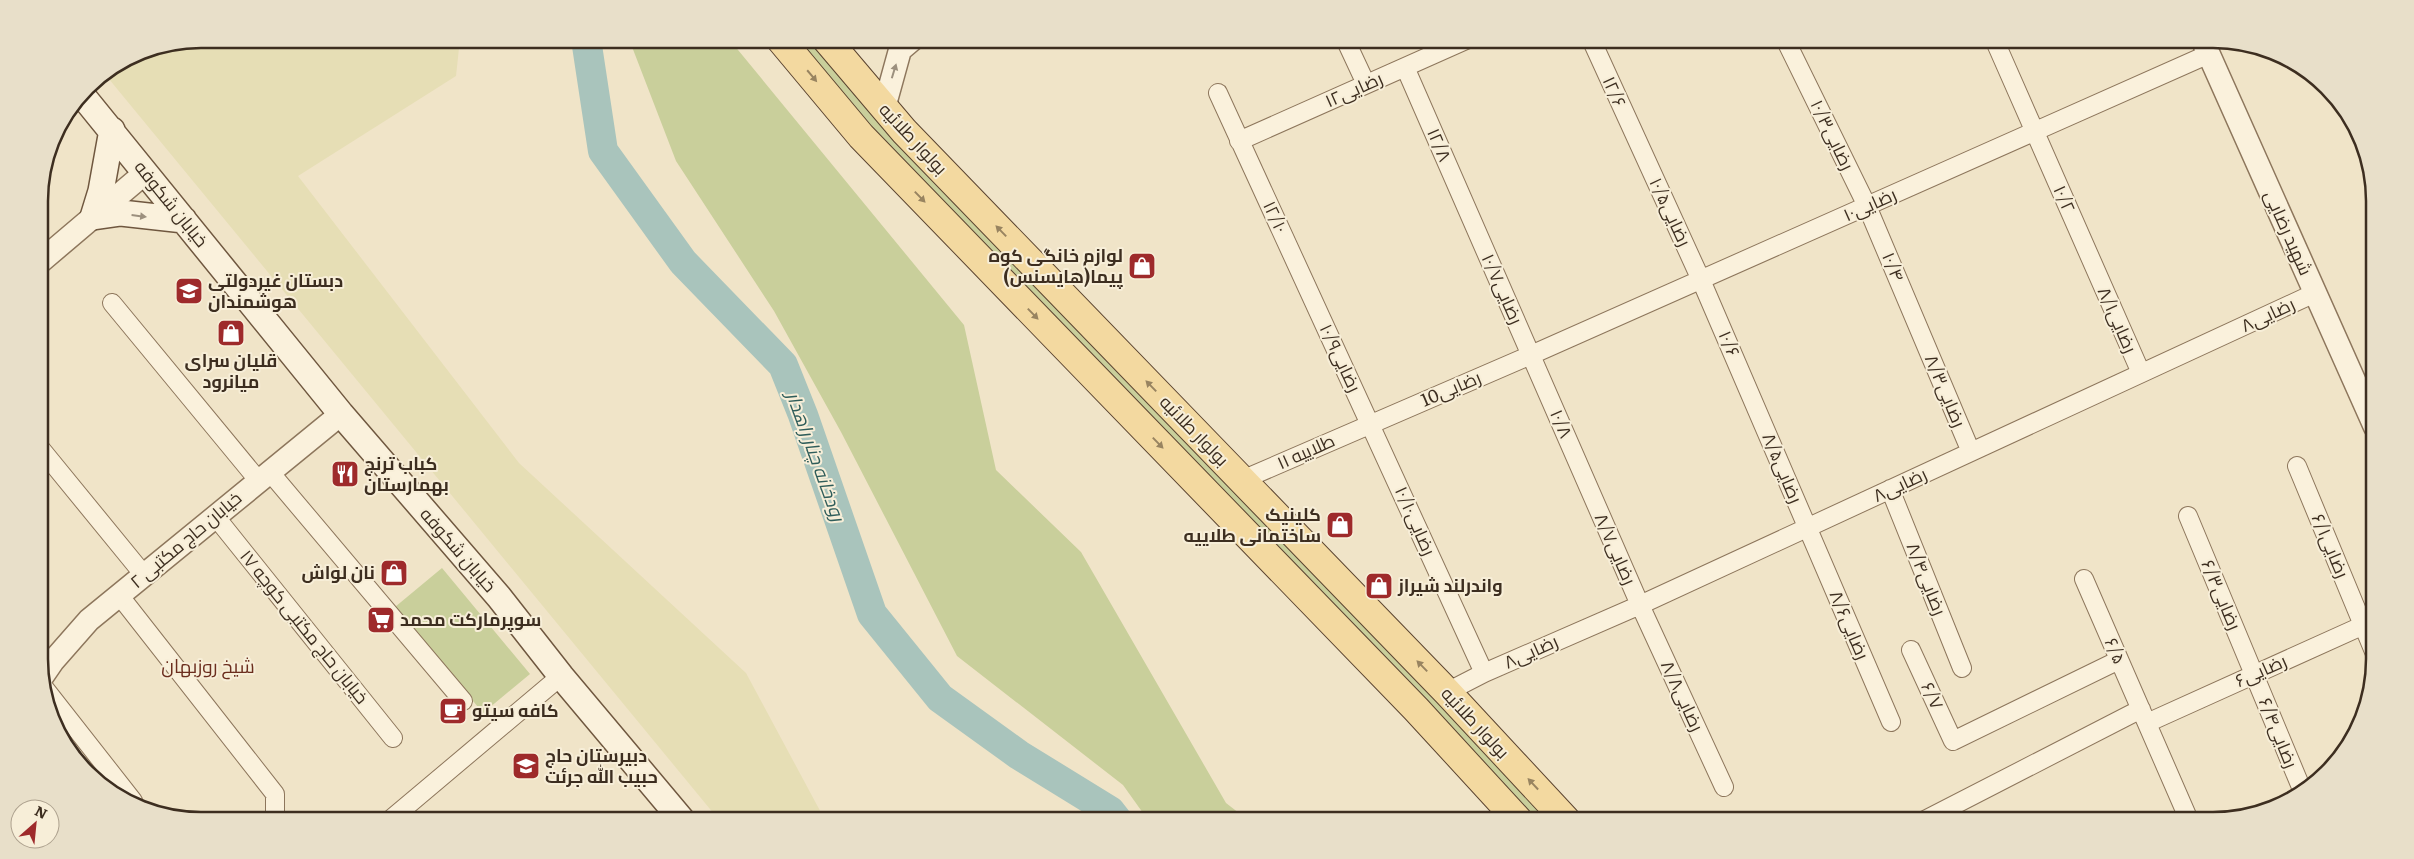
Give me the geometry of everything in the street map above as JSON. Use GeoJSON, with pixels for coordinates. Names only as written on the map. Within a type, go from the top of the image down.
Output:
{"type":"FeatureCollection","features":[{"type":"Feature","properties":{"kind":"main road","name":"بولوار طلائیه"},"geometry":{"type":"LineString","coordinates":[[788,48],[861,136],[1409,702],[1510,811]]}},
{"type":"Feature","properties":{"kind":"main road","name":"بولوار طلائیه"},"geometry":{"type":"LineString","coordinates":[[834,48],[884,108],[1447,692],[1558,811]]}},
{"type":"Feature","properties":{"kind":"main road","name":"خیابان شکوفه"},"geometry":{"type":"LineString","coordinates":[[86,99],[341,414],[499,597],[561,676],[675,812]]}},
{"type":"Feature","properties":{"kind":"main road"},"geometry":{"type":"LineString","coordinates":[[112,130],[93,217],[120,213],[184,220]]}},
{"type":"Feature","properties":{"kind":"street"},"geometry":{"type":"LineString","coordinates":[[884,108],[900,50],[902,48]]}},
{"type":"Feature","properties":{"kind":"street"},"geometry":{"type":"LineString","coordinates":[[1349,48],[1366,84]]}},
{"type":"Feature","properties":{"kind":"street","name":"رضایی۱۲"},"geometry":{"type":"LineString","coordinates":[[1239,141],[1448,48]]}},
{"type":"Feature","properties":{"kind":"street","name":"۱۲/۶"},"geometry":{"type":"LineString","coordinates":[[1595,48],[1638,145]]}},
{"type":"Feature","properties":{"kind":"street","name":"رضایی۱۰/۳"},"geometry":{"type":"LineString","coordinates":[[1790,48],[1867,206]]}},
{"type":"Feature","properties":{"kind":"street","name":"۱۰/۲"},"geometry":{"type":"LineString","coordinates":[[1998,48],[2094,266]]}},
{"type":"Feature","properties":{"kind":"street","name":"رضایی۱۰"},"geometry":{"type":"LineString","coordinates":[[1531,355],[2035,132],[2202,48]]}},
{"type":"Feature","properties":{"kind":"street","name":"شهید رضایی"},"geometry":{"type":"LineString","coordinates":[[2207,48],[2366,407]]}},
{"type":"Feature","properties":{"kind":"street","name":"۱۲/۸"},"geometry":{"type":"LineString","coordinates":[[1406,67],[1473,222]]}},
{"type":"Feature","properties":{"kind":"street","name":"۱۲/۱۰"},"geometry":{"type":"LineString","coordinates":[[1218,93],[1310,293]]}},
{"type":"Feature","properties":{"kind":"street","name":"رضایی۱۰/۵"},"geometry":{"type":"LineString","coordinates":[[1638,145],[1701,280]]}},
{"type":"Feature","properties":{"kind":"street"},"geometry":{"type":"LineString","coordinates":[[48,255],[145,174]]}},
{"type":"Feature","properties":{"kind":"street","name":"۱۰/۴"},"geometry":{"type":"LineString","coordinates":[[1867,206],[1919,329]]}},
{"type":"Feature","properties":{"kind":"street","name":"رضایی۱۰/۷"},"geometry":{"type":"LineString","coordinates":[[1473,222],[1531,355]]}},
{"type":"Feature","properties":{"kind":"street","name":"رضایی۸/۱"},"geometry":{"type":"LineString","coordinates":[[2094,266],[2141,373]]}},
{"type":"Feature","properties":{"kind":"street","name":"۱۰/۶"},"geometry":{"type":"LineString","coordinates":[[1701,280],[1757,409]]}},
{"type":"Feature","properties":{"kind":"street","name":"رضایی۱۰/۹"},"geometry":{"type":"LineString","coordinates":[[1310,293],[1370,424]]}},
{"type":"Feature","properties":{"kind":"street","name":"رضایی۸"},"geometry":{"type":"LineString","coordinates":[[1447,692],[1484,673],[1640,605],[2315,293]]}},
{"type":"Feature","properties":{"kind":"street"},"geometry":{"type":"LineString","coordinates":[[112,303],[463,701]]}},
{"type":"Feature","properties":{"kind":"street","name":"رضایی۸/۳"},"geometry":{"type":"LineString","coordinates":[[1919,329],[1971,452]]}},
{"type":"Feature","properties":{"kind":"street","name":"رضایی10"},"geometry":{"type":"LineString","coordinates":[[1370,424],[1531,355]]}},
{"type":"Feature","properties":{"kind":"street","name":"۱۰/۸"},"geometry":{"type":"LineString","coordinates":[[1531,355],[1591,493]]}},
{"type":"Feature","properties":{"kind":"street","name":"رضایی۸/۵"},"geometry":{"type":"LineString","coordinates":[[1757,409],[1808,528]]}},
{"type":"Feature","properties":{"kind":"street","name":"خیابان حاج مکتبی ۲"},"geometry":{"type":"LineString","coordinates":[[48,668],[89,620],[264,475],[341,414]]}},
{"type":"Feature","properties":{"kind":"street","name":"طلاییه ۱۱"},"geometry":{"type":"LineString","coordinates":[[1242,480],[1370,424]]}},
{"type":"Feature","properties":{"kind":"street","name":"رضایی۱۰/۱۰"},"geometry":{"type":"LineString","coordinates":[[1370,424],[1484,673]]}},
{"type":"Feature","properties":{"kind":"street"},"geometry":{"type":"LineString","coordinates":[[48,459],[144,574]]}},
{"type":"Feature","properties":{"kind":"street","name":"رضایی۶/۱"},"geometry":{"type":"LineString","coordinates":[[2297,466],[2366,616]]}},
{"type":"Feature","properties":{"kind":"street","name":"رضایی۸/۴"},"geometry":{"type":"LineString","coordinates":[[1890,489],[1962,668]]}},
{"type":"Feature","properties":{"kind":"street","name":"رضایی۸/۷"},"geometry":{"type":"LineString","coordinates":[[1591,493],[1640,605]]}},
{"type":"Feature","properties":{"kind":"street","name":"خیابان حاج مکتبی کوچه ۱۷"},"geometry":{"type":"LineString","coordinates":[[215,516],[393,738]]}},
{"type":"Feature","properties":{"kind":"street","name":"رضایی۶/۳"},"geometry":{"type":"LineString","coordinates":[[2188,516],[2254,674]]}},
{"type":"Feature","properties":{"kind":"street","name":"رضایی۸/۶"},"geometry":{"type":"LineString","coordinates":[[1808,528],[1891,722]]}},
{"type":"Feature","properties":{"kind":"street","name":"۶/۵"},"geometry":{"type":"LineString","coordinates":[[2084,579],[2185,811]]}},
{"type":"Feature","properties":{"kind":"street"},"geometry":{"type":"LineString","coordinates":[[119,595],[275,794],[276,812]]}},
{"type":"Feature","properties":{"kind":"street","name":"رضایی۸/۸"},"geometry":{"type":"LineString","coordinates":[[1640,605],[1724,787]]}},
{"type":"Feature","properties":{"kind":"street","name":"رضایی۶"},"geometry":{"type":"LineString","coordinates":[[1944,811],[2144,716],[2254,674],[2366,624]]}},
{"type":"Feature","properties":{"kind":"street","name":"۶/۷"},"geometry":{"type":"LineString","coordinates":[[1911,650],[1953,741],[2119,660]]}},
{"type":"Feature","properties":{"kind":"street","name":"رضایی۶/۴"},"geometry":{"type":"LineString","coordinates":[[2254,674],[2300,785]]}},
{"type":"Feature","properties":{"kind":"street"},"geometry":{"type":"LineString","coordinates":[[400,812],[561,676]]}},
{"type":"Feature","properties":{"kind":"street"},"geometry":{"type":"LineString","coordinates":[[53,699],[126,792]]}},
{"type":"Feature","properties":{"kind":"shaded area"},"geometry":{"type":"Polygon","coordinates":[[[190,48],[459,48],[456,76],[298,176],[519,463],[746,673],[821,812],[712,812],[108,78],[142,59],[170,50],[190,48]]]}},
{"type":"Feature","properties":{"kind":"green space"},"geometry":{"type":"Polygon","coordinates":[[[632,48],[736,48],[964,325],[996,470],[1081,552],[1226,803],[1237,811],[1142,812],[1123,785],[957,656],[841,432],[774,311],[676,161],[632,48]]]}},
{"type":"Feature","properties":{"kind":"green space"},"geometry":{"type":"Polygon","coordinates":[[[800,48],[819,48],[884,126],[1543,811],[1523,811],[919,183],[800,48]]]}},
{"type":"Feature","properties":{"kind":"green space"},"geometry":{"type":"Polygon","coordinates":[[[442,568],[530,674],[483,713],[395,607],[442,568]]]}},
{"type":"Feature","properties":{"kind":"waterway","name":"رودخانه چنار راهدار"},"geometry":{"type":"LineString","coordinates":[[587,48],[603,151],[683,262],[783,365],[803,415],[872,614],[940,698],[1019,755],[1110,812]]}},
{"type":"Feature","properties":{"kind":"place","name":"لوازم خانگی کوه پیما(هایسنس)"},"geometry":{"type":"Point","coordinates":[1142,266]}},
{"type":"Feature","properties":{"kind":"place","name":"دبستان غیردولتی هوشمندان"},"geometry":{"type":"Point","coordinates":[189,291]}},
{"type":"Feature","properties":{"kind":"place","name":"قلیان سرای میانرود"},"geometry":{"type":"Point","coordinates":[231,333]}},
{"type":"Feature","properties":{"kind":"place","name":"کباب ترنج بهمارستان"},"geometry":{"type":"Point","coordinates":[345,474]}},
{"type":"Feature","properties":{"kind":"place","name":"کلینیک ساختمانی طلاییه"},"geometry":{"type":"Point","coordinates":[1340,525]}},
{"type":"Feature","properties":{"kind":"place","name":"نان لواش"},"geometry":{"type":"Point","coordinates":[394,573]}},
{"type":"Feature","properties":{"kind":"place","name":"واندرلند شیراز"},"geometry":{"type":"Point","coordinates":[1379,586]}},
{"type":"Feature","properties":{"kind":"place","name":"سوپرمارکت محمد"},"geometry":{"type":"Point","coordinates":[381,620]}},
{"type":"Feature","properties":{"kind":"place","name":"کافه سیتو"},"geometry":{"type":"Point","coordinates":[453,711]}},
{"type":"Feature","properties":{"kind":"place","name":"دبیرستان حاج حبیب الله جرئت"},"geometry":{"type":"Point","coordinates":[526,766]}},
{"type":"Feature","properties":{"kind":"district","name":"شیخ روزبهان"},"geometry":{"type":"Point","coordinates":[208,666]}}]}
